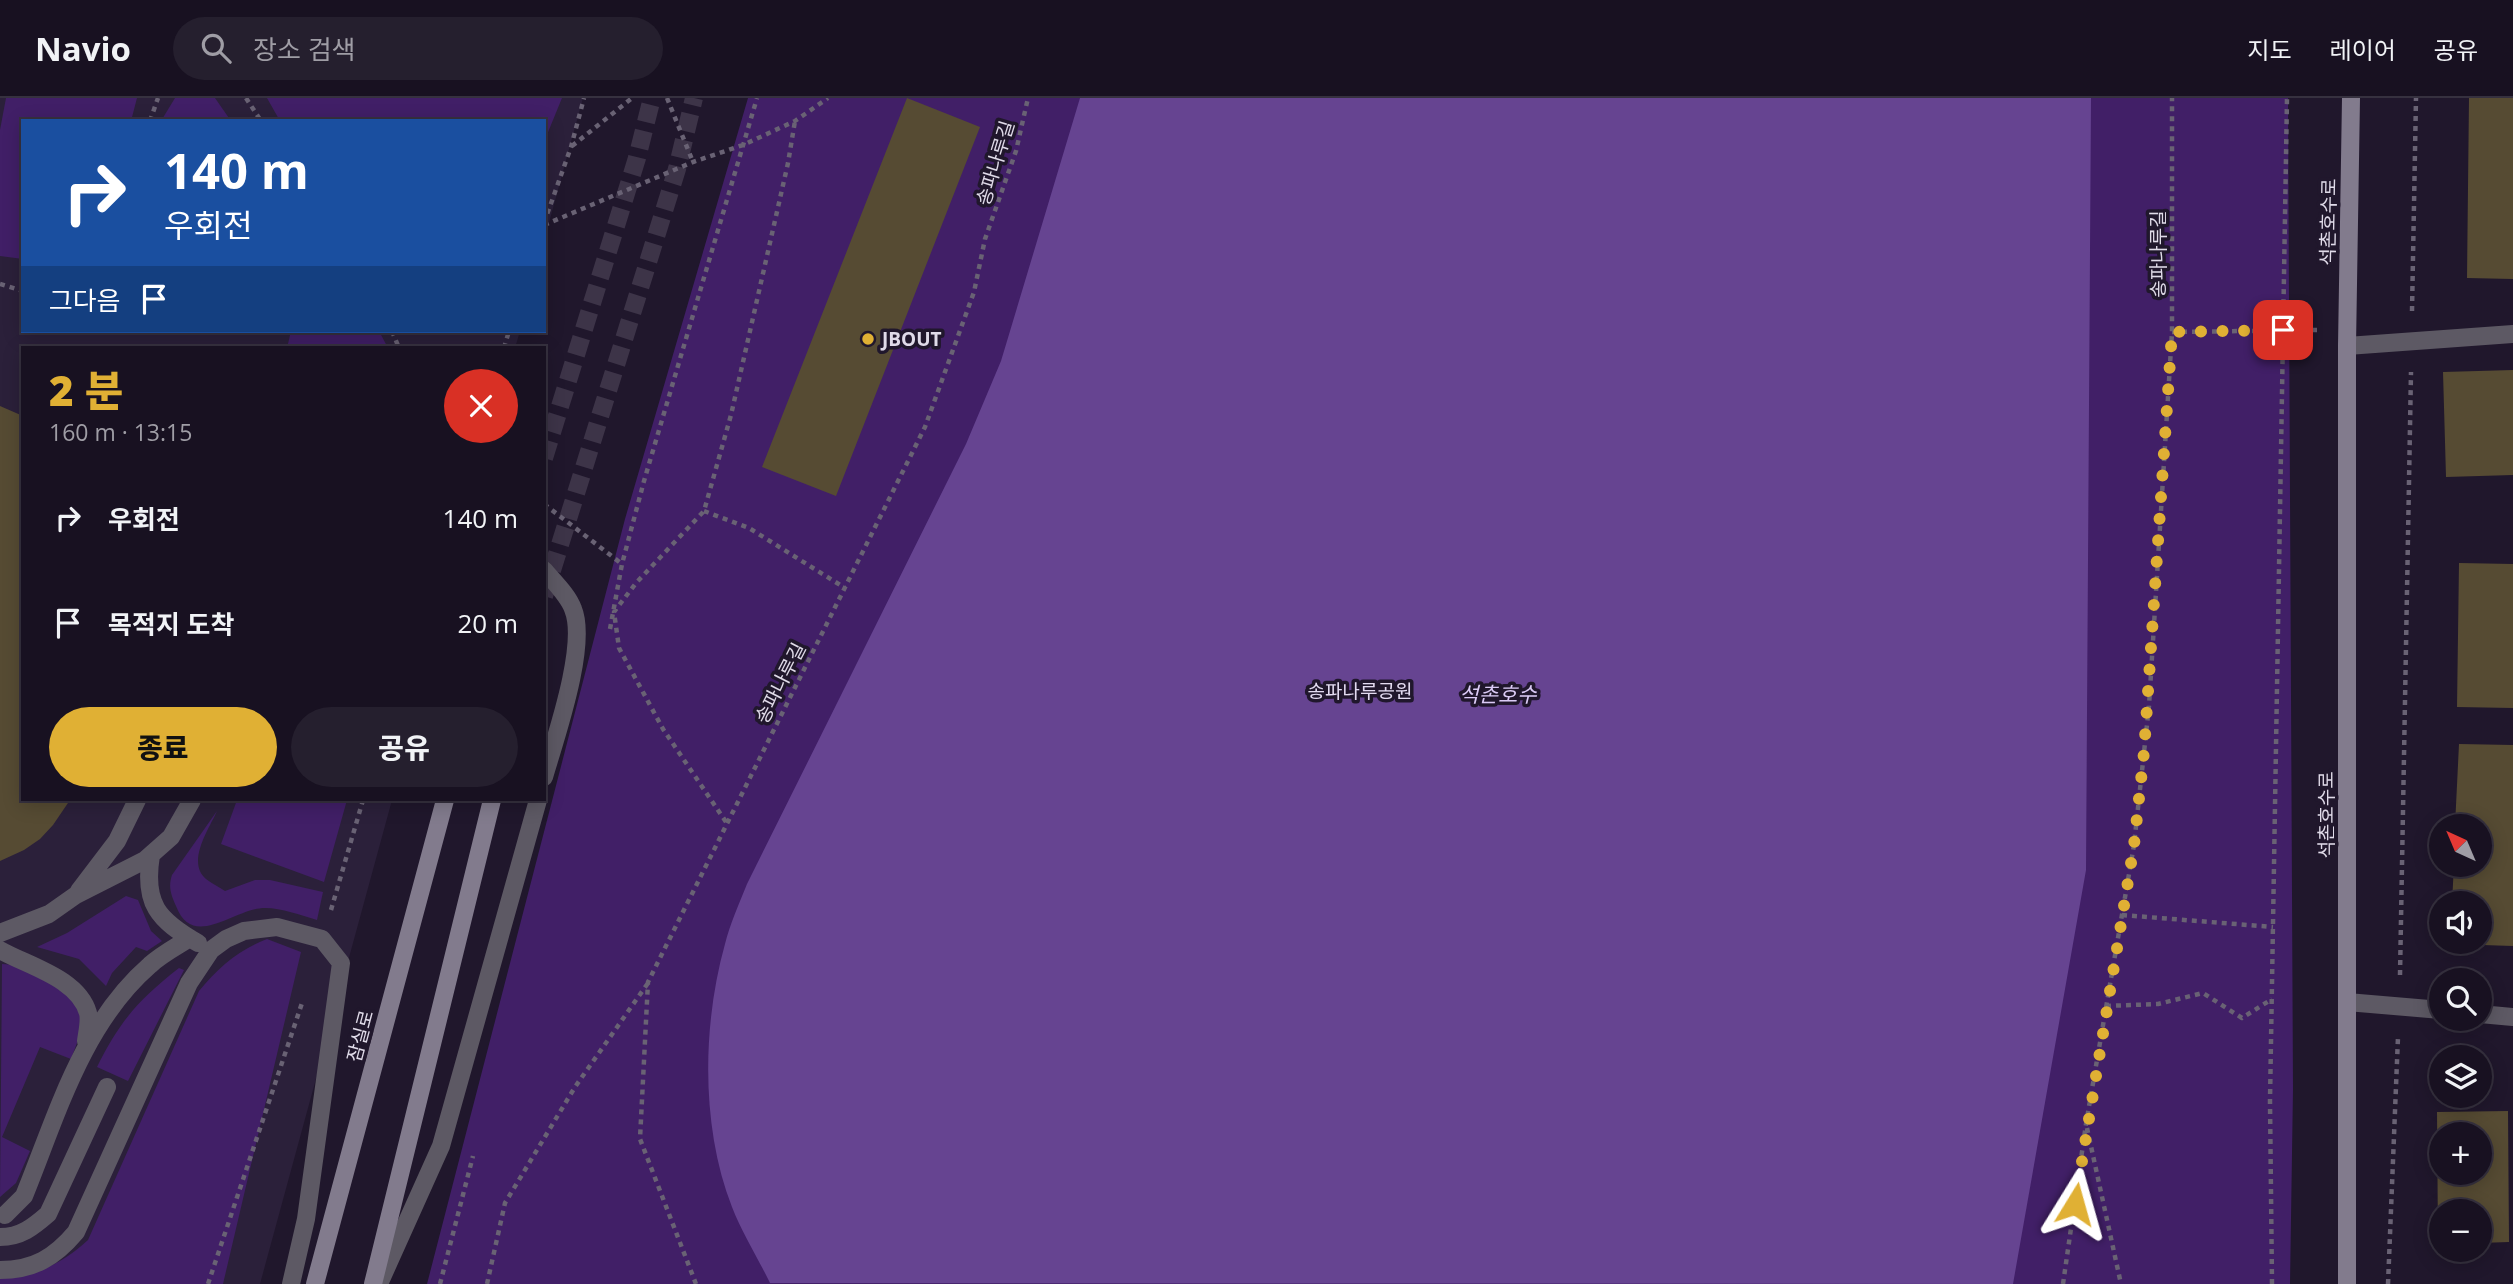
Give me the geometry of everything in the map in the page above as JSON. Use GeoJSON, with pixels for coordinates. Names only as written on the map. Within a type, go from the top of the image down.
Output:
{"type":"FeatureCollection","features":[{"type":"Feature","properties":{"kind":"street","name":"석촌호수로"},"geometry":{"type":"LineString","coordinates":[[2347,1284],[2347,346],[2351,98]]}},
{"type":"Feature","properties":{"kind":"street"},"geometry":{"type":"LineString","coordinates":[[2347,346],[2513,334]]}},
{"type":"Feature","properties":{"kind":"street"},"geometry":{"type":"LineString","coordinates":[[546,573],[573,609],[576,657],[546,770]]}},
{"type":"Feature","properties":{"kind":"street"},"geometry":{"type":"LineString","coordinates":[[76,895],[117,841],[137,801]]}},
{"type":"Feature","properties":{"kind":"street"},"geometry":{"type":"LineString","coordinates":[[0,933],[49,914],[76,895],[122,873],[151,855],[171,836],[191,801]]}},
{"type":"Feature","properties":{"kind":"street","name":"잠실로"},"geometry":{"type":"LineString","coordinates":[[314,1284],[445,801]]}},
{"type":"Feature","properties":{"kind":"street"},"geometry":{"type":"LineString","coordinates":[[373,1284],[492,801]]}},
{"type":"Feature","properties":{"kind":"street"},"geometry":{"type":"LineString","coordinates":[[379,1284],[441,1146],[538,801]]}},
{"type":"Feature","properties":{"kind":"street"},"geometry":{"type":"LineString","coordinates":[[151,855],[149,881],[157,911],[176,932],[211,950]]}},
{"type":"Feature","properties":{"kind":"street"},"geometry":{"type":"LineString","coordinates":[[0,1270],[26,1269],[46,1260],[76,1232],[189,982],[211,950],[244,931],[277,927],[322,939],[341,963],[306,1219],[291,1284]]}},
{"type":"Feature","properties":{"kind":"street"},"geometry":{"type":"LineString","coordinates":[[5,1215],[24,1196],[86,1044],[108,1009],[155,960],[190,938]]}},
{"type":"Feature","properties":{"kind":"street"},"geometry":{"type":"LineString","coordinates":[[0,950],[62,981],[80,998],[89,1015],[86,1044]]}},
{"type":"Feature","properties":{"kind":"street"},"geometry":{"type":"LineString","coordinates":[[2347,1002],[2429,1009]]}},
{"type":"Feature","properties":{"kind":"street"},"geometry":{"type":"LineString","coordinates":[[2492,1015],[2513,1017]]}},
{"type":"Feature","properties":{"kind":"street"},"geometry":{"type":"LineString","coordinates":[[0,1237],[14,1237],[31,1229],[48,1214],[107,1087]]}},
{"type":"Feature","properties":{"kind":"path"},"geometry":{"type":"LineString","coordinates":[[151,119],[158,98]]}},
{"type":"Feature","properties":{"kind":"path"},"geometry":{"type":"LineString","coordinates":[[246,98],[260,119]]}},
{"type":"Feature","properties":{"kind":"path"},"geometry":{"type":"LineString","coordinates":[[546,218],[571,147],[584,98]]}},
{"type":"Feature","properties":{"kind":"path"},"geometry":{"type":"LineString","coordinates":[[571,147],[632,98]]}},
{"type":"Feature","properties":{"kind":"path"},"geometry":{"type":"LineString","coordinates":[[667,98],[693,162]]}},
{"type":"Feature","properties":{"kind":"path"},"geometry":{"type":"LineString","coordinates":[[546,223],[693,162],[743,145],[795,121],[828,98]]}},
{"type":"Feature","properties":{"kind":"path","name":"송파나루길"},"geometry":{"type":"LineString","coordinates":[[696,1284],[640,1139],[648,982],[925,427],[974,292],[985,239],[1016,151],[1028,98]]}},
{"type":"Feature","properties":{"kind":"path","name":"송파나루길"},"geometry":{"type":"LineString","coordinates":[[2063,1284],[2086,1124],[2134,845],[2149,706],[2172,332],[2172,98]]}},
{"type":"Feature","properties":{"kind":"path"},"geometry":{"type":"LineString","coordinates":[[2272,1284],[2270,1101],[2287,98]]}},
{"type":"Feature","properties":{"kind":"path"},"geometry":{"type":"LineString","coordinates":[[2388,1284],[2399,1005],[2416,98]]}},
{"type":"Feature","properties":{"kind":"path"},"geometry":{"type":"LineString","coordinates":[[726,823],[663,729],[619,648],[614,612],[704,511],[740,375],[795,121]]}},
{"type":"Feature","properties":{"kind":"path"},"geometry":{"type":"LineString","coordinates":[[0,284],[21,290]]}},
{"type":"Feature","properties":{"kind":"path"},"geometry":{"type":"LineString","coordinates":[[2172,332],[2283,330]]}},
{"type":"Feature","properties":{"kind":"path"},"geometry":{"type":"LineString","coordinates":[[546,506],[622,564]]}},
{"type":"Feature","properties":{"kind":"path"},"geometry":{"type":"LineString","coordinates":[[704,511],[749,528],[845,588]]}},
{"type":"Feature","properties":{"kind":"path"},"geometry":{"type":"LineString","coordinates":[[330,914],[363,801]]}},
{"type":"Feature","properties":{"kind":"path"},"geometry":{"type":"LineString","coordinates":[[2122,915],[2273,927]]}},
{"type":"Feature","properties":{"kind":"path"},"geometry":{"type":"LineString","coordinates":[[487,1284],[505,1203],[575,1087],[648,982]]}},
{"type":"Feature","properties":{"kind":"path"},"geometry":{"type":"LineString","coordinates":[[2106,1006],[2158,1004],[2203,993],[2242,1018],[2272,999]]}},
{"type":"Feature","properties":{"kind":"path"},"geometry":{"type":"LineString","coordinates":[[208,1284],[303,1000]]}},
{"type":"Feature","properties":{"kind":"path"},"geometry":{"type":"LineString","coordinates":[[2086,1124],[2121,1284]]}},
{"type":"Feature","properties":{"kind":"shaded area"},"geometry":{"type":"Polygon","coordinates":[[[0,98],[583,98],[546,234],[546,119],[21,119],[21,333],[519,333],[516,346],[21,346],[21,801],[392,801],[260,1284],[0,1284],[0,98]]]}},
{"type":"Feature","properties":{"kind":"green space"},"geometry":{"type":"Polygon","coordinates":[[[6,98],[137,98],[132,119],[21,119],[21,259],[0,256],[0,130],[6,98]]]}},
{"type":"Feature","properties":{"kind":"green space"},"geometry":{"type":"Polygon","coordinates":[[[175,98],[215,98],[230,119],[162,119],[175,98]]]}},
{"type":"Feature","properties":{"kind":"green space"},"geometry":{"type":"Polygon","coordinates":[[[267,98],[562,98],[546,137],[546,119],[279,119],[267,98]]]}},
{"type":"Feature","properties":{"kind":"green space","name":"석촌호수"},"geometry":{"type":"Polygon","coordinates":[[[748,98],[2288,98],[2293,1089],[2290,1284],[427,1284],[625,519],[748,98]]]}},
{"type":"Feature","properties":{"kind":"green space"},"geometry":{"type":"Polygon","coordinates":[[[291,333],[380,333],[387,346],[287,346],[291,333]]]}},
{"type":"Feature","properties":{"kind":"green space"},"geometry":{"type":"Polygon","coordinates":[[[237,801],[347,801],[324,882],[221,844],[237,801]]]}},
{"type":"Feature","properties":{"kind":"green space"},"geometry":{"type":"Polygon","coordinates":[[[217,811],[199,855],[200,872],[206,879],[225,891],[255,880],[270,880],[323,892],[317,920],[284,910],[265,908],[203,926],[193,925],[183,919],[171,895],[172,875],[217,811]]]}},
{"type":"Feature","properties":{"kind":"green space"},"geometry":{"type":"Polygon","coordinates":[[[126,896],[138,900],[151,931],[162,941],[147,951],[136,947],[112,973],[106,986],[79,959],[37,947],[67,933],[126,896]]]}},
{"type":"Feature","properties":{"kind":"green space"},"geometry":{"type":"Polygon","coordinates":[[[267,939],[301,952],[223,1284],[0,1284],[0,1276],[25,1274],[48,1267],[88,1240],[199,991],[229,960],[267,939]]]}},
{"type":"Feature","properties":{"kind":"green space"},"geometry":{"type":"Polygon","coordinates":[[[2,964],[16,965],[67,986],[84,1024],[71,1059],[40,1047],[2,1137],[30,1151],[16,1183],[0,1197],[2,964]]]}},
{"type":"Feature","properties":{"kind":"green space"},"geometry":{"type":"Polygon","coordinates":[[[179,968],[184,970],[128,1081],[97,1067],[131,1012],[179,968]]]}},
{"type":"Feature","properties":{"kind":"water","name":"석촌호수"},"geometry":{"type":"Polygon","coordinates":[[[1080,98],[2091,98],[2086,870],[2013,1284],[770,1283],[732,1207],[722,1176],[710,1111],[709,1042],[717,976],[725,944],[747,884],[966,444],[1001,361],[1080,98]]]}},
{"type":"Feature","properties":{"kind":"building"},"geometry":{"type":"Polygon","coordinates":[[[907,98],[980,127],[836,496],[762,467],[907,98]]]}},
{"type":"Feature","properties":{"kind":"building"},"geometry":{"type":"Polygon","coordinates":[[[2469,98],[2513,98],[2513,279],[2467,278],[2469,98]]]}},
{"type":"Feature","properties":{"kind":"building"},"geometry":{"type":"Polygon","coordinates":[[[2513,370],[2513,475],[2446,477],[2443,372],[2513,370]]]}},
{"type":"Feature","properties":{"kind":"building"},"geometry":{"type":"Polygon","coordinates":[[[0,406],[21,415],[21,801],[69,801],[40,839],[0,861],[0,406]]]}},
{"type":"Feature","properties":{"kind":"building"},"geometry":{"type":"Polygon","coordinates":[[[2459,563],[2513,564],[2513,708],[2457,707],[2459,563]]]}},
{"type":"Feature","properties":{"kind":"building"},"geometry":{"type":"Polygon","coordinates":[[[2459,744],[2513,745],[2513,946],[2492,945],[2492,891],[2453,891],[2453,877],[2492,877],[2492,814],[2456,814],[2459,744]]]}},
{"type":"Feature","properties":{"kind":"building"},"geometry":{"type":"Polygon","coordinates":[[[2508,1111],[2509,1242],[2492,1243],[2492,1199],[2438,1199],[2438,1185],[2492,1185],[2492,1122],[2437,1122],[2437,1112],[2508,1111]]]}},
{"type":"Feature","properties":{"kind":"tunnel"},"geometry":{"type":"LineString","coordinates":[[546,452],[637,158],[652,98]]}},
{"type":"Feature","properties":{"kind":"tunnel"},"geometry":{"type":"LineString","coordinates":[[546,590],[677,169],[694,98]]}},
{"type":"Feature","properties":{"kind":"place","name":"JBOUT"},"geometry":{"type":"Point","coordinates":[868,339]}},
{"type":"Feature","properties":{"kind":"route"},"geometry":{"type":"LineString","coordinates":[[2075,1204],[2086,1124],[2134,845],[2149,706],[2172,332],[2283,330]]}},
{"type":"Feature","properties":{"kind":"park label","name":"송파나루공원"},"geometry":{"type":"Point","coordinates":[1360,691]}}]}
